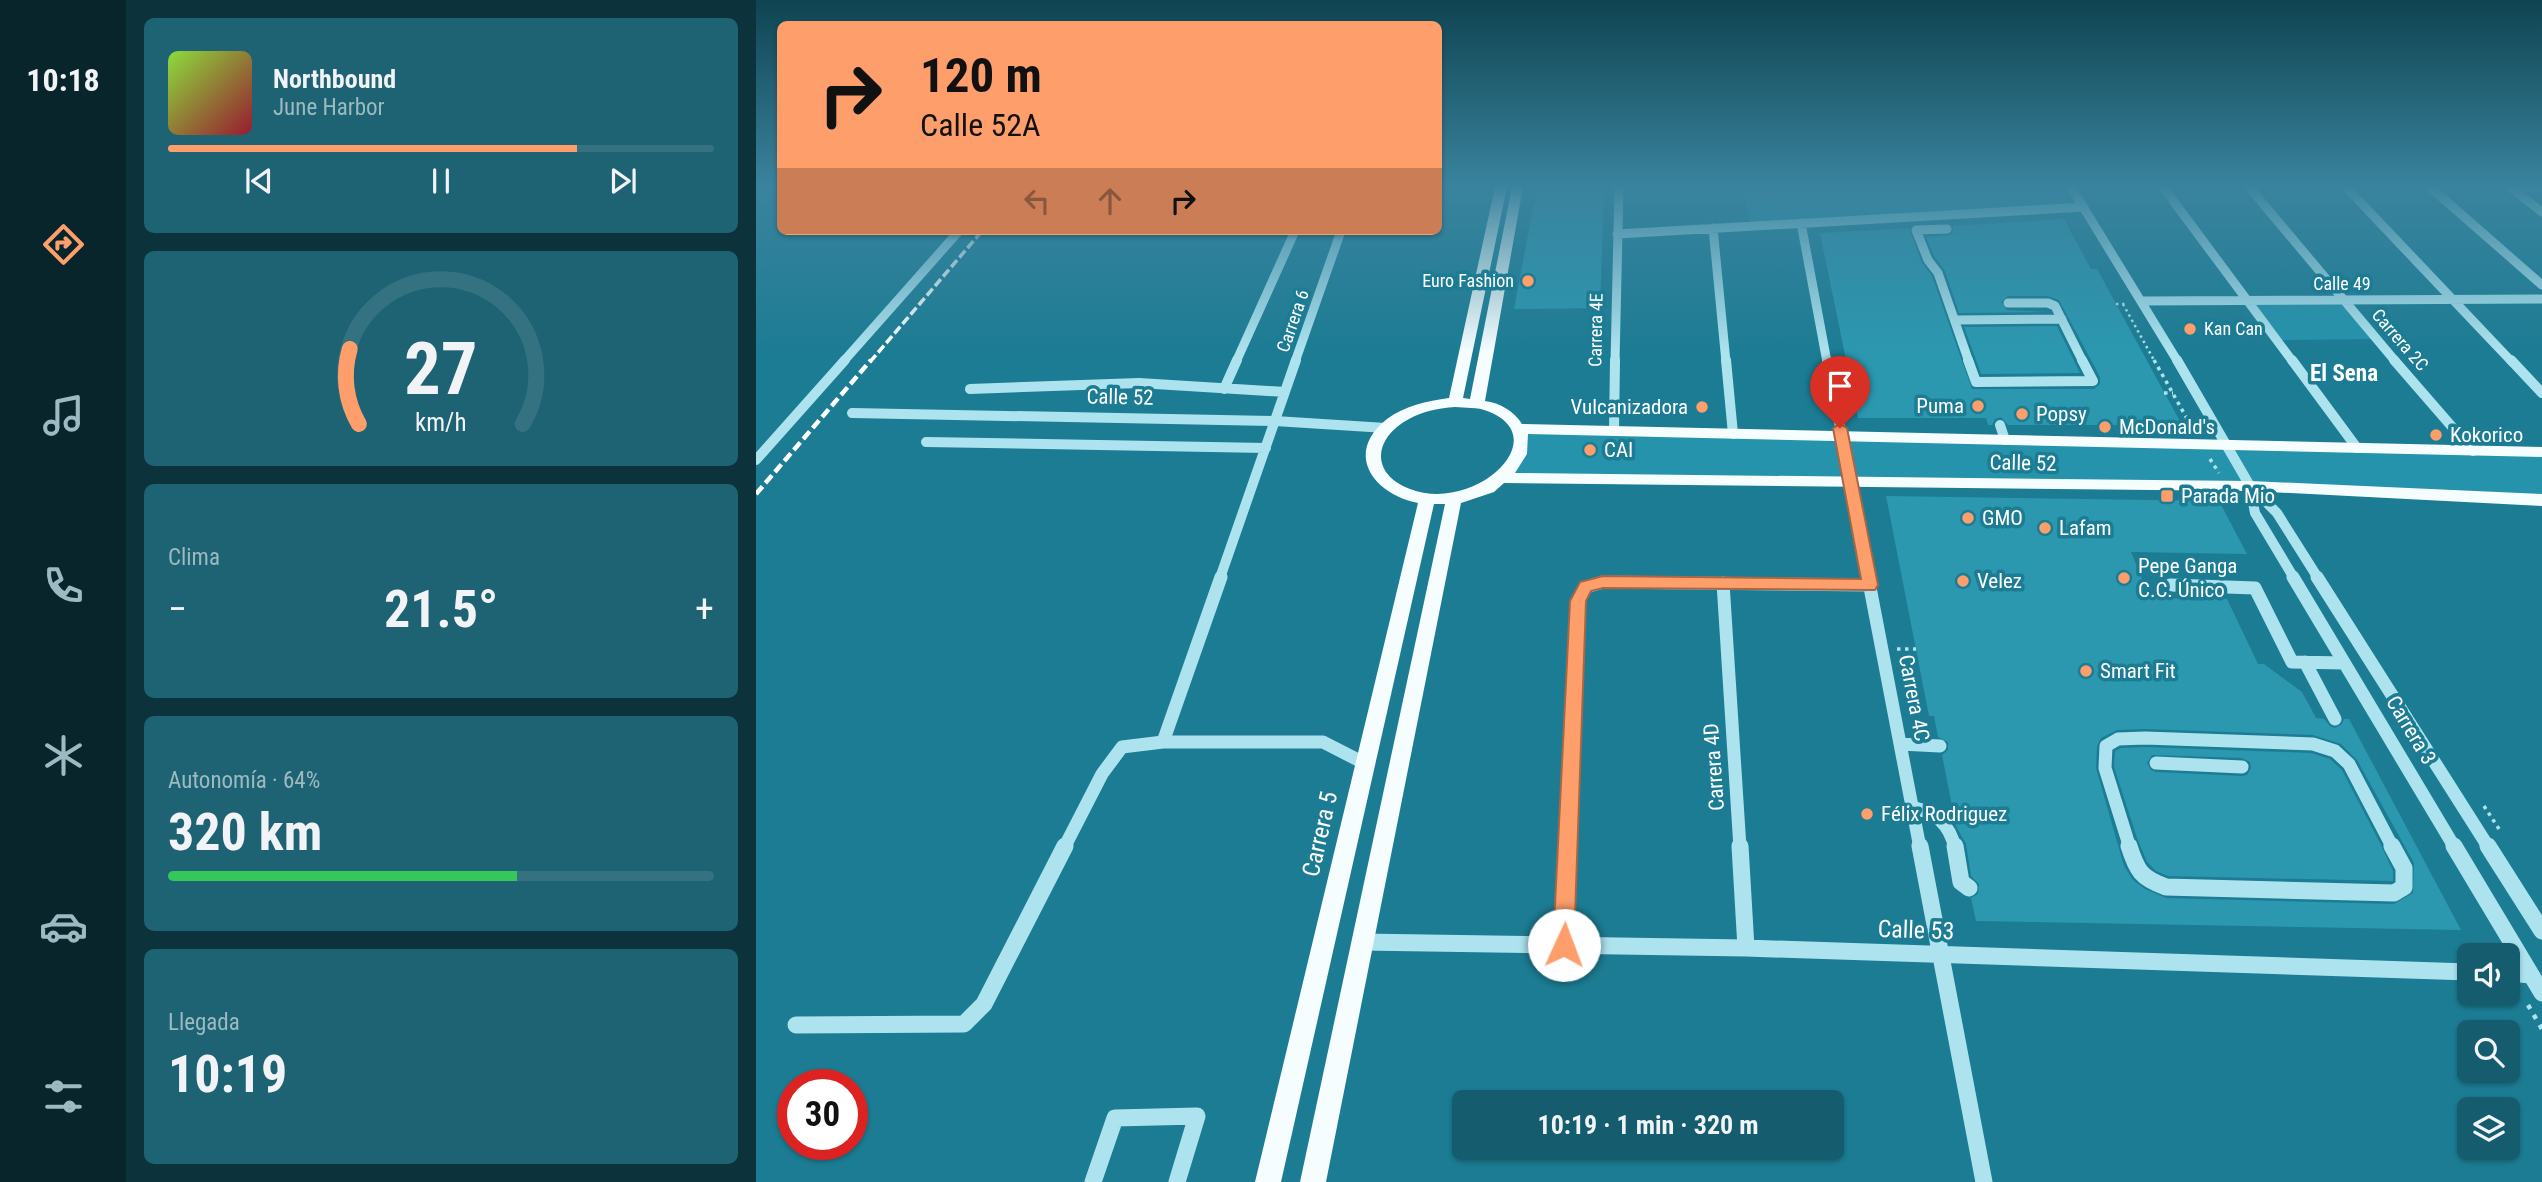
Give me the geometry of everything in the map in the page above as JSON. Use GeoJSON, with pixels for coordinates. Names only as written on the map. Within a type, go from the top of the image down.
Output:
{"type":"FeatureCollection","features":[{"type":"Feature","properties":{"kind":"main road"},"geometry":{"type":"LineString","coordinates":[[1455,402],[1489,242]]}},
{"type":"Feature","properties":{"kind":"main road"},"geometry":{"type":"LineString","coordinates":[[1477,403],[1508,242]]}},
{"type":"Feature","properties":{"kind":"main road"},"geometry":{"type":"LineString","coordinates":[[1455,402],[1477,403],[1502,412],[1518,429],[1522,441],[1521,453],[1504,478],[1473,494],[1427,499],[1399,492],[1380,477],[1375,467],[1374,447],[1386,428],[1417,409],[1455,402]]}},
{"type":"Feature","properties":{"kind":"main road","name":"Calle 52"},"geometry":{"type":"LineString","coordinates":[[1518,429],[1841,436],[2003,432],[2228,445],[2542,452]]}},
{"type":"Feature","properties":{"kind":"main road","name":"Calle 52"},"geometry":{"type":"LineString","coordinates":[[1504,478],[2250,486],[2539,503]]}},
{"type":"Feature","properties":{"kind":"main road"},"geometry":{"type":"LineString","coordinates":[[1313,1182],[1397,764],[1454,498]]}},
{"type":"Feature","properties":{"kind":"main road","name":"Carrera 5"},"geometry":{"type":"LineString","coordinates":[[1268,1182],[1427,499]]}},
{"type":"Feature","properties":{"kind":"main road"},"geometry":{"type":"LineString","coordinates":[[1366,764],[1397,764]]}},
{"type":"Feature","properties":{"kind":"street"},"geometry":{"type":"LineString","coordinates":[[756,460],[949,242]]}},
{"type":"Feature","properties":{"kind":"street"},"geometry":{"type":"LineString","coordinates":[[1224,389],[1290,242]]}},
{"type":"Feature","properties":{"kind":"street","name":"Carrera 6"},"geometry":{"type":"LineString","coordinates":[[1163,742],[1337,242]]}},
{"type":"Feature","properties":{"kind":"street","name":"Carrera 4E"},"geometry":{"type":"LineString","coordinates":[[1614,431],[1617,242]]}},
{"type":"Feature","properties":{"kind":"street"},"geometry":{"type":"LineString","coordinates":[[1714,242],[1733,434]]}},
{"type":"Feature","properties":{"kind":"street","name":"Carrera 4C"},"geometry":{"type":"LineString","coordinates":[[1805,242],[1984,1182]]}},
{"type":"Feature","properties":{"kind":"street"},"geometry":{"type":"LineString","coordinates":[[1921,242],[1928,260],[1938,273],[1976,382],[2093,381],[2052,304],[2008,303]]}},
{"type":"Feature","properties":{"kind":"street","name":"Carrera 3"},"geometry":{"type":"LineString","coordinates":[[2106,242],[2250,486],[2277,513],[2542,930]]}},
{"type":"Feature","properties":{"kind":"street"},"geometry":{"type":"LineString","coordinates":[[2204,242],[2357,448]]}},
{"type":"Feature","properties":{"kind":"street","name":"Carrera 2C"},"geometry":{"type":"LineString","coordinates":[[2294,242],[2473,451]]}},
{"type":"Feature","properties":{"kind":"street"},"geometry":{"type":"LineString","coordinates":[[2397,242],[2542,393]]}},
{"type":"Feature","properties":{"kind":"street"},"geometry":{"type":"LineString","coordinates":[[2493,242],[2542,285]]}},
{"type":"Feature","properties":{"kind":"street","name":"Calle 49"},"geometry":{"type":"LineString","coordinates":[[2143,301],[2542,299]]}},
{"type":"Feature","properties":{"kind":"street"},"geometry":{"type":"LineString","coordinates":[[1955,320],[2062,319]]}},
{"type":"Feature","properties":{"kind":"street"},"geometry":{"type":"LineString","coordinates":[[970,389],[1139,383],[1285,392]]}},
{"type":"Feature","properties":{"kind":"street","name":"Calle 52"},"geometry":{"type":"LineString","coordinates":[[852,413],[1275,421],[1386,428]]}},
{"type":"Feature","properties":{"kind":"street"},"geometry":{"type":"LineString","coordinates":[[926,442],[1266,448]]}},
{"type":"Feature","properties":{"kind":"street","name":"Carrera 3"},"geometry":{"type":"LineString","coordinates":[[2250,486],[2255,513],[2542,993]]}},
{"type":"Feature","properties":{"kind":"street"},"geometry":{"type":"LineString","coordinates":[[1564,945],[1578,601],[1586,587],[1603,582],[1870,585]]}},
{"type":"Feature","properties":{"kind":"street","name":"Carrera 4D"},"geometry":{"type":"LineString","coordinates":[[1723,583],[1746,948]]}},
{"type":"Feature","properties":{"kind":"street"},"geometry":{"type":"LineString","coordinates":[[2171,585],[2255,588],[2292,662],[2344,663]]}},
{"type":"Feature","properties":{"kind":"street"},"geometry":{"type":"LineString","coordinates":[[2305,662],[2335,719]]}},
{"type":"Feature","properties":{"kind":"street"},"geometry":{"type":"LineString","coordinates":[[2118,739],[2313,744],[2335,751],[2349,764],[2404,868],[2404,887],[2394,893],[2166,887],[2148,881],[2136,868],[2105,768],[2106,746],[2118,739]]}},
{"type":"Feature","properties":{"kind":"street"},"geometry":{"type":"LineString","coordinates":[[796,1025],[964,1024],[972,1018],[984,1004],[1112,757],[1122,747],[1163,742],[1323,742],[1366,764]]}},
{"type":"Feature","properties":{"kind":"street"},"geometry":{"type":"LineString","coordinates":[[1900,744],[1940,746]]}},
{"type":"Feature","properties":{"kind":"street"},"geometry":{"type":"LineString","coordinates":[[2156,763],[2242,767]]}},
{"type":"Feature","properties":{"kind":"street"},"geometry":{"type":"LineString","coordinates":[[1912,807],[1928,810],[1941,818],[1951,831],[1961,882],[1969,888]]}},
{"type":"Feature","properties":{"kind":"street","name":"Calle 53"},"geometry":{"type":"LineString","coordinates":[[1361,942],[1746,948],[2457,972]]}},
{"type":"Feature","properties":{"kind":"street"},"geometry":{"type":"LineString","coordinates":[[2520,974],[2531,975]]}},
{"type":"Feature","properties":{"kind":"street"},"geometry":{"type":"LineString","coordinates":[[1093,1182],[1115,1118],[1197,1116],[1177,1182]]}},
{"type":"Feature","properties":{"kind":"path"},"geometry":{"type":"LineString","coordinates":[[2123,304],[2197,435]]}},
{"type":"Feature","properties":{"kind":"path"},"geometry":{"type":"LineString","coordinates":[[2165,393],[2174,393]]}},
{"type":"Feature","properties":{"kind":"shaded area"},"geometry":{"type":"Polygon","coordinates":[[[2342,300],[2376,339],[2277,340],[2248,301],[2342,300]]]}},
{"type":"Feature","properties":{"kind":"shaded area"},"geometry":{"type":"Polygon","coordinates":[[[1518,429],[2542,452],[2542,500],[2250,486],[1504,478],[1518,429]]]}},
{"type":"Feature","properties":{"kind":"building"},"geometry":{"type":"Polygon","coordinates":[[[1527,242],[1602,242],[1600,308],[1514,309],[1527,242]]]}},
{"type":"Feature","properties":{"kind":"building"},"geometry":{"type":"Polygon","coordinates":[[[1822,242],[1914,242],[1922,263],[1932,276],[1972,389],[2094,389],[2100,384],[2100,377],[2059,300],[2048,296],[2008,296],[2001,302],[2007,310],[2050,312],[1959,313],[1945,271],[1928,242],[2077,242],[2091,269],[2097,269],[2182,425],[2008,425],[2001,417],[1988,425],[1986,418],[1858,418],[1822,242]]]}},
{"type":"Feature","properties":{"kind":"building"},"geometry":{"type":"Polygon","coordinates":[[[2057,326],[2080,373],[1981,374],[1964,327],[2057,326]]]}},
{"type":"Feature","properties":{"kind":"building"},"geometry":{"type":"Polygon","coordinates":[[[1886,496],[2219,501],[2247,554],[2131,552],[2150,598],[2227,599],[2258,664],[2264,664],[2302,692],[2316,718],[2324,719],[2335,728],[2342,724],[2344,719],[2349,719],[2461,930],[1976,921],[1971,898],[1978,894],[1979,884],[1971,876],[1966,844],[1956,826],[1942,755],[1948,750],[1948,742],[1938,737],[1934,716],[1929,716],[1886,496]],[[2145,729],[2117,730],[2101,738],[2097,746],[2096,768],[2124,866],[2133,880],[2145,889],[2166,898],[2394,904],[2413,893],[2414,863],[2357,760],[2341,744],[2313,735],[2145,729]]]}},
{"type":"Feature","properties":{"kind":"building"},"geometry":{"type":"Polygon","coordinates":[[[2121,748],[2311,753],[2330,759],[2342,770],[2381,845],[2393,871],[2393,881],[2168,876],[2156,871],[2147,862],[2137,838],[2114,767],[2115,751],[2121,748]],[[2152,755],[2147,763],[2151,770],[2156,772],[2242,776],[2247,775],[2251,768],[2250,762],[2242,758],[2152,755]]]}},
{"type":"Feature","properties":{"kind":"railway"},"geometry":{"type":"LineString","coordinates":[[870,362],[972,242]]}},
{"type":"Feature","properties":{"kind":"railway"},"geometry":{"type":"LineString","coordinates":[[756,494],[871,360]]}},
{"type":"Feature","properties":{"kind":"place","name":"Euro Fashion"},"geometry":{"type":"Point","coordinates":[1528,281]}},
{"type":"Feature","properties":{"kind":"place","name":"Kan Can"},"geometry":{"type":"Point","coordinates":[2190,329]}},
{"type":"Feature","properties":{"kind":"place","name":"Puma"},"geometry":{"type":"Point","coordinates":[1978,406]}},
{"type":"Feature","properties":{"kind":"place","name":"Vulcanizadora"},"geometry":{"type":"Point","coordinates":[1702,407]}},
{"type":"Feature","properties":{"kind":"place","name":"Popsy"},"geometry":{"type":"Point","coordinates":[2022,414]}},
{"type":"Feature","properties":{"kind":"place","name":"McDonald's"},"geometry":{"type":"Point","coordinates":[2105,427]}},
{"type":"Feature","properties":{"kind":"place","name":"Kokorico"},"geometry":{"type":"Point","coordinates":[2436,435]}},
{"type":"Feature","properties":{"kind":"place","name":"CAI"},"geometry":{"type":"Point","coordinates":[1590,450]}},
{"type":"Feature","properties":{"kind":"place","name":"Parada Mio"},"geometry":{"type":"Point","coordinates":[2167,496]}},
{"type":"Feature","properties":{"kind":"place","name":"GMO"},"geometry":{"type":"Point","coordinates":[1968,518]}},
{"type":"Feature","properties":{"kind":"place","name":"Lafam"},"geometry":{"type":"Point","coordinates":[2045,528]}},
{"type":"Feature","properties":{"kind":"place","name":"Pepe Ganga C.C. Único"},"geometry":{"type":"Point","coordinates":[2124,578]}},
{"type":"Feature","properties":{"kind":"place","name":"Velez"},"geometry":{"type":"Point","coordinates":[1963,581]}},
{"type":"Feature","properties":{"kind":"place","name":"Smart Fit"},"geometry":{"type":"Point","coordinates":[2086,671]}},
{"type":"Feature","properties":{"kind":"place","name":"Félix Rodriguez"},"geometry":{"type":"Point","coordinates":[1867,814]}},
{"type":"Feature","properties":{"kind":"district","name":"El Sena"},"geometry":{"type":"Point","coordinates":[2344,373]}},
{"type":"Feature","properties":{"kind":"route"},"geometry":{"type":"LineString","coordinates":[[1564,945],[1578,601],[1586,587],[1603,582],[1870,585],[1840,428]]}}]}
